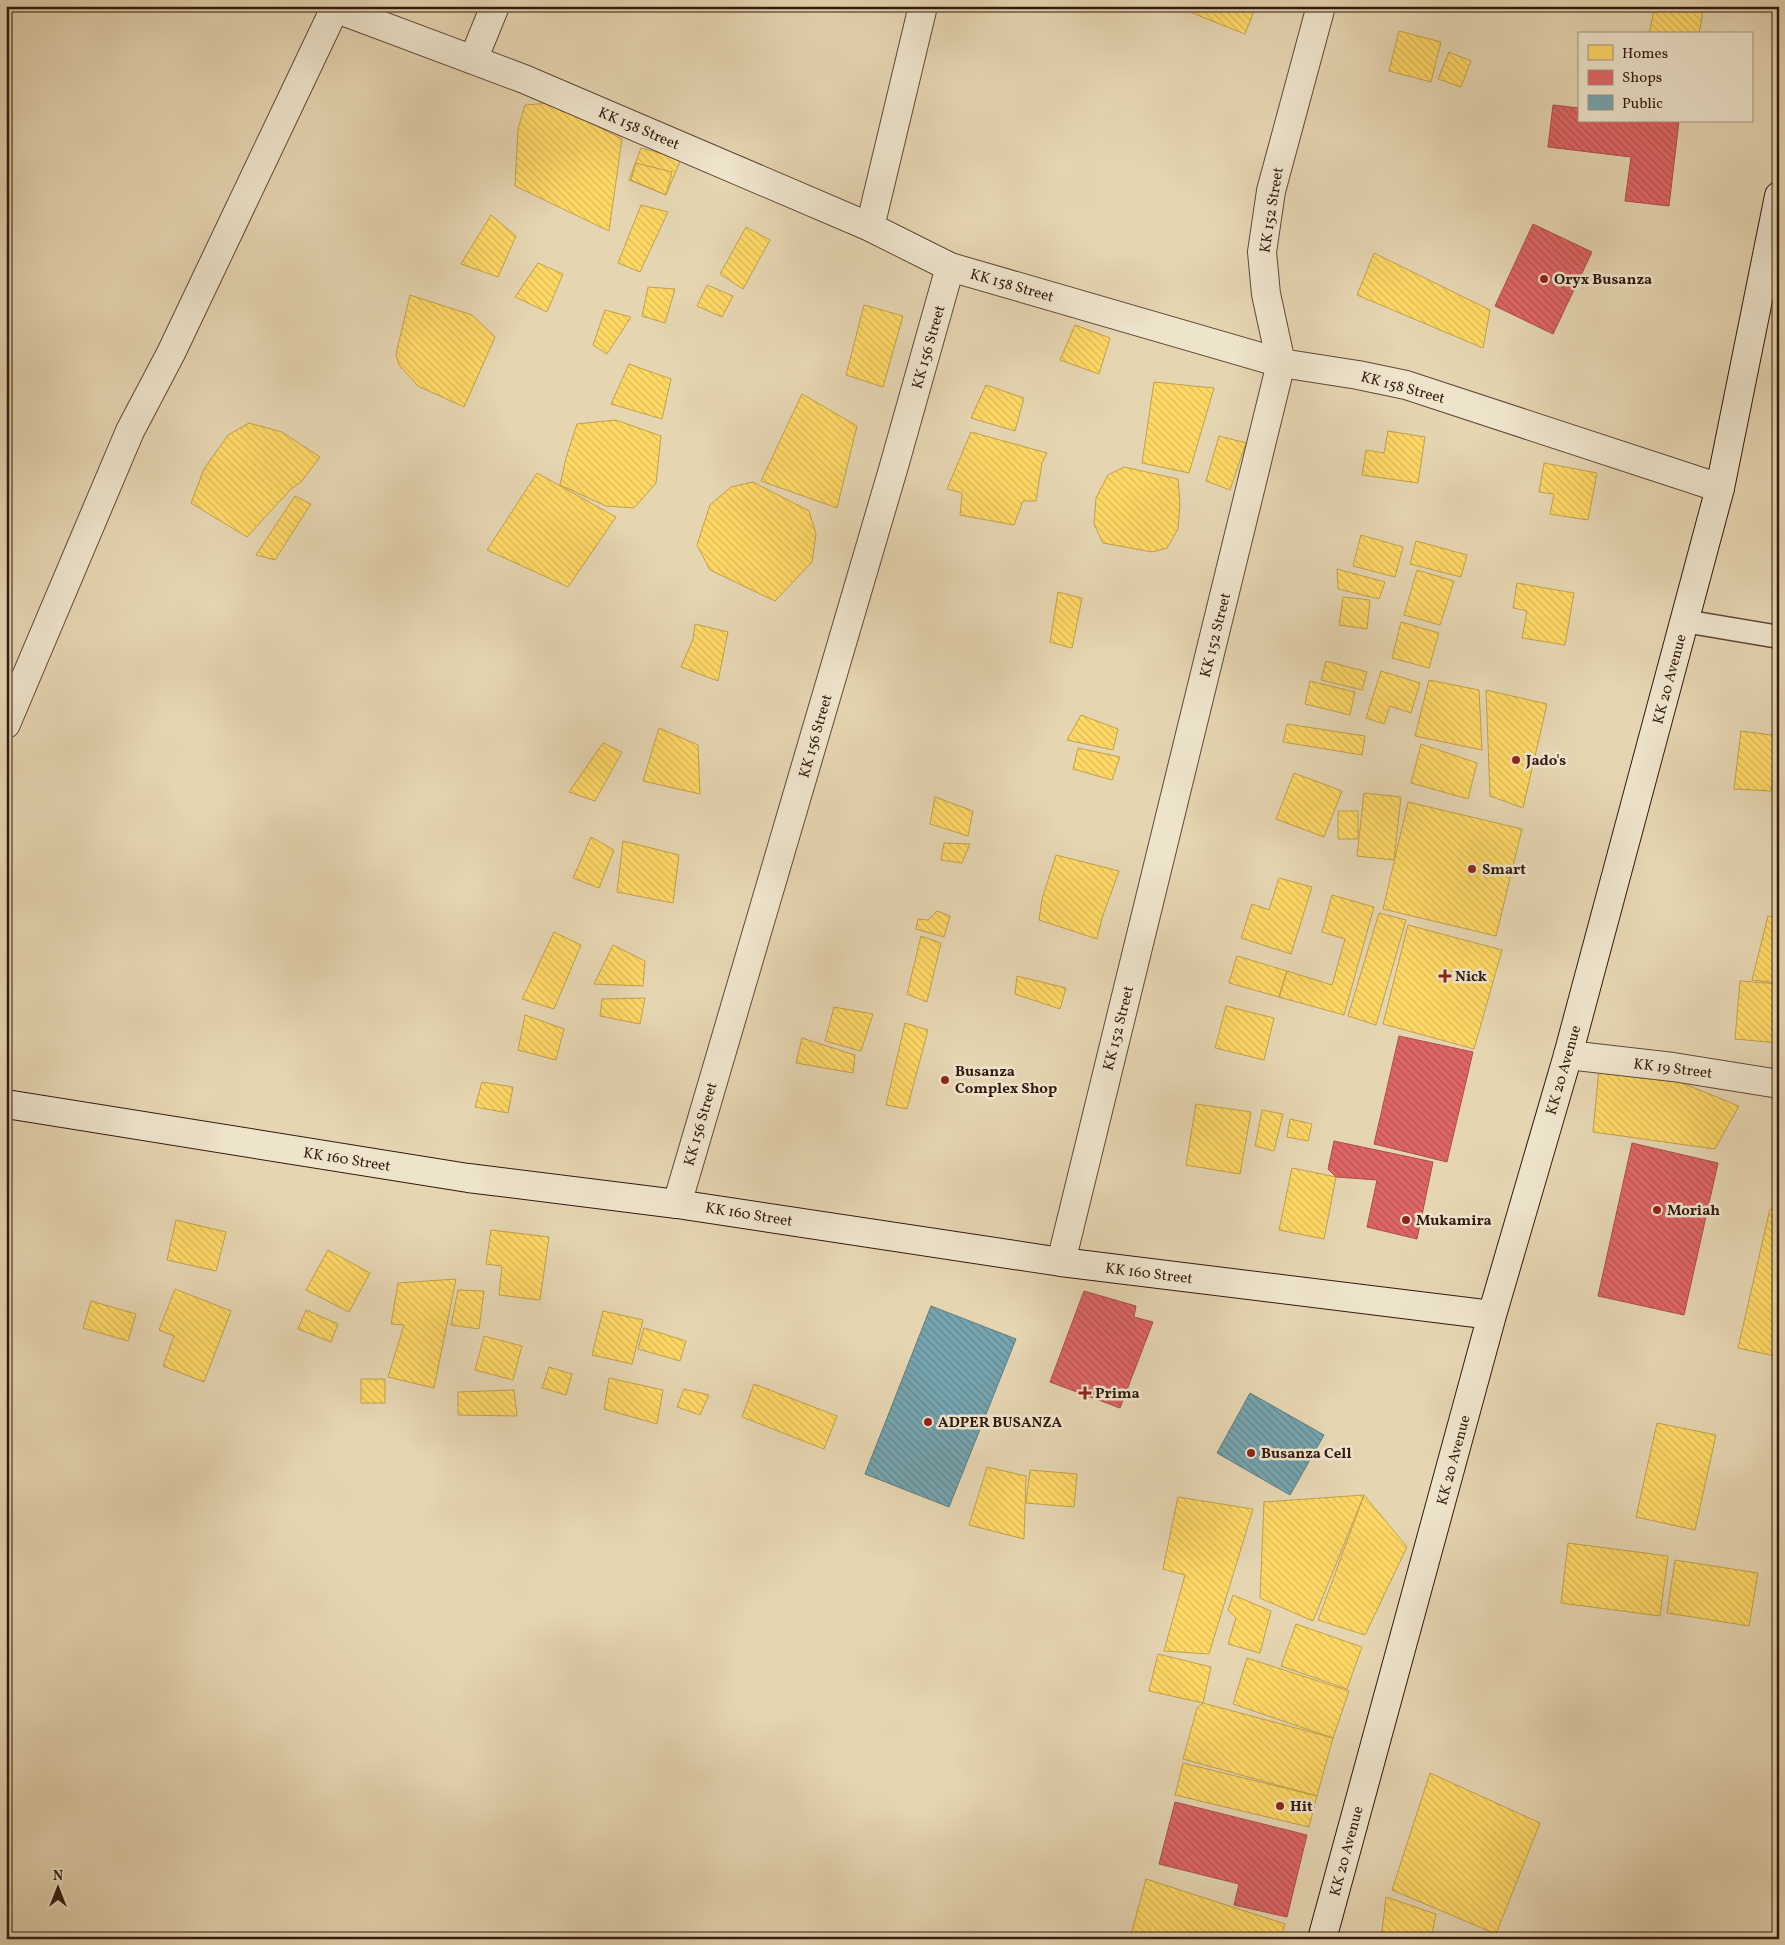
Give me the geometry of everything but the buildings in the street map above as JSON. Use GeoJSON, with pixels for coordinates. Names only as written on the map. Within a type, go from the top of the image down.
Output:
{"type":"FeatureCollection","features":[{"type":"Feature","properties":{"kind":"street"},"geometry":{"type":"LineString","coordinates":[[473,60],[495,6]]}},
{"type":"Feature","properties":{"kind":"street"},"geometry":{"type":"LineString","coordinates":[[870,227],[923,6]]}},
{"type":"Feature","properties":{"kind":"street","name":"KK 152 Street"},"geometry":{"type":"LineString","coordinates":[[1061,1262],[1281,363],[1266,294],[1262,252],[1271,191],[1321,6]]}},
{"type":"Feature","properties":{"kind":"street"},"geometry":{"type":"LineString","coordinates":[[6,724],[130,431],[171,353],[332,7]]}},
{"type":"Feature","properties":{"kind":"street","name":"KK 158 Street"},"geometry":{"type":"LineString","coordinates":[[332,7],[524,79],[870,227],[950,267],[1281,363],[1358,375],[1406,385],[1720,488]]}},
{"type":"Feature","properties":{"kind":"street","name":"KK 20 Avenue"},"geometry":{"type":"LineString","coordinates":[[1322,1939],[1492,1315],[1568,1055],[1720,488],[1779,196]]}},
{"type":"Feature","properties":{"kind":"street","name":"KK 156 Street"},"geometry":{"type":"LineString","coordinates":[[677,1204],[894,466],[950,267]]}},
{"type":"Feature","properties":{"kind":"street","name":"KK 19 Street"},"geometry":{"type":"LineString","coordinates":[[1568,1055],[1674,1067],[1779,1084]]}},
{"type":"Feature","properties":{"kind":"street","name":"KK 160 Street"},"geometry":{"type":"LineString","coordinates":[[6,1104],[468,1178],[677,1204],[1061,1262],[1492,1315]]}},
{"type":"Feature","properties":{"kind":"lane"},"geometry":{"type":"LineString","coordinates":[[1684,621],[1779,637]]}},
{"type":"Feature","properties":{"kind":"place","name":"Oryx Busanza"},"geometry":{"type":"Point","coordinates":[1544,279]}},
{"type":"Feature","properties":{"kind":"place","name":"Jado's"},"geometry":{"type":"Point","coordinates":[1516,760]}},
{"type":"Feature","properties":{"kind":"place","name":"Smart"},"geometry":{"type":"Point","coordinates":[1472,869]}},
{"type":"Feature","properties":{"kind":"place","name":"Nick"},"geometry":{"type":"Point","coordinates":[1445,976]}},
{"type":"Feature","properties":{"kind":"place","name":"Busanza Complex Shop"},"geometry":{"type":"Point","coordinates":[945,1080]}},
{"type":"Feature","properties":{"kind":"place","name":"Moriah"},"geometry":{"type":"Point","coordinates":[1657,1210]}},
{"type":"Feature","properties":{"kind":"place","name":"Mukamira"},"geometry":{"type":"Point","coordinates":[1406,1220]}},
{"type":"Feature","properties":{"kind":"place","name":"Prima"},"geometry":{"type":"Point","coordinates":[1085,1393]}},
{"type":"Feature","properties":{"kind":"place","name":"ADPER BUSANZA"},"geometry":{"type":"Point","coordinates":[928,1422]}},
{"type":"Feature","properties":{"kind":"place","name":"Busanza Cell"},"geometry":{"type":"Point","coordinates":[1251,1453]}},
{"type":"Feature","properties":{"kind":"place","name":"Hit"},"geometry":{"type":"Point","coordinates":[1280,1806]}}]}
